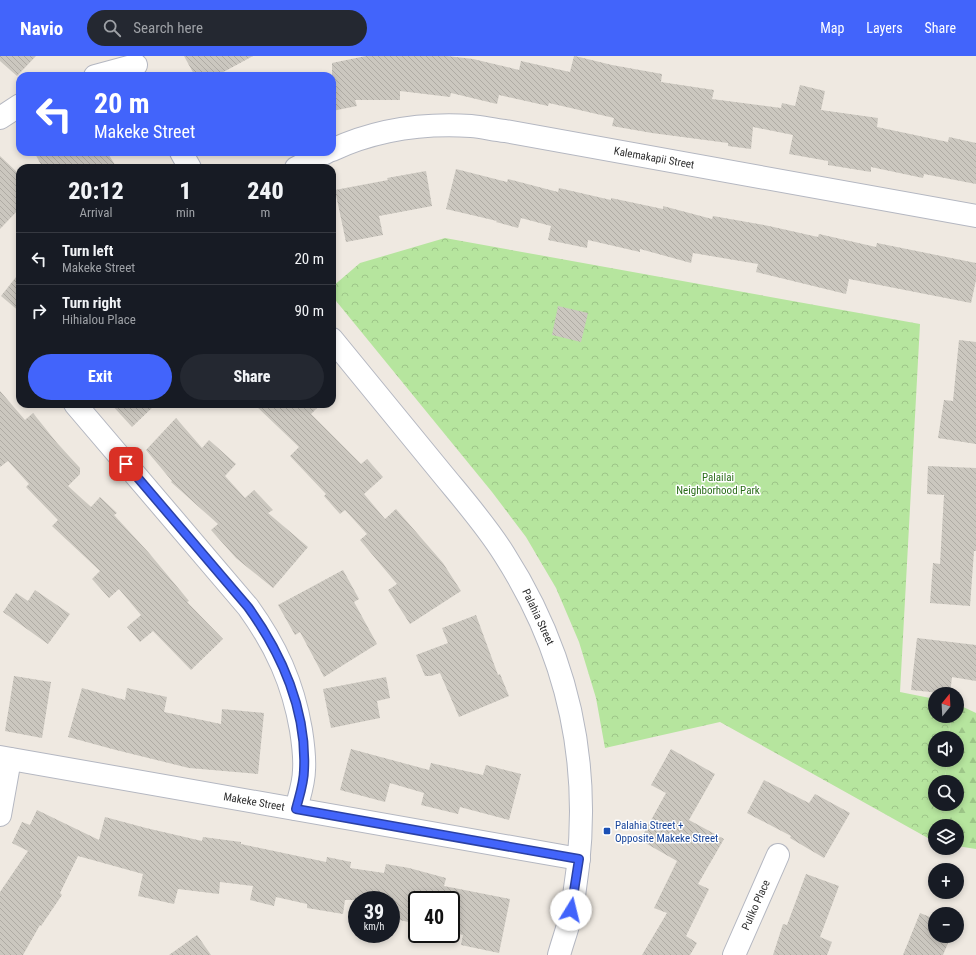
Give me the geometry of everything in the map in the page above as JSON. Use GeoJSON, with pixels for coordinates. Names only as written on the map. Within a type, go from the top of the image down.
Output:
{"type":"FeatureCollection","features":[{"type":"Feature","properties":{"kind":"street"},"geometry":{"type":"LineString","coordinates":[[111,72],[136,66]]}},
{"type":"Feature","properties":{"kind":"street"},"geometry":{"type":"LineString","coordinates":[[0,118],[16,108]]}},
{"type":"Feature","properties":{"kind":"street","name":"Kalemakapii Street"},"geometry":{"type":"LineString","coordinates":[[336,149],[373,135],[405,128],[439,125],[472,126],[976,216]]}},
{"type":"Feature","properties":{"kind":"street"},"geometry":{"type":"LineString","coordinates":[[304,164],[319,156]]}},
{"type":"Feature","properties":{"kind":"street","name":"Palahia Street"},"geometry":{"type":"LineString","coordinates":[[336,344],[470,508],[504,553],[531,600],[554,651],[569,704],[579,758],[582,814],[579,859],[569,923],[558,955]]}},
{"type":"Feature","properties":{"kind":"street"},"geometry":{"type":"LineString","coordinates":[[78,408],[248,607],[265,631],[279,657],[290,684],[298,712],[303,741],[304,771],[296,809]]}},
{"type":"Feature","properties":{"kind":"street"},"geometry":{"type":"LineString","coordinates":[[0,815],[5,758]]}},
{"type":"Feature","properties":{"kind":"street","name":"Makeke Street"},"geometry":{"type":"LineString","coordinates":[[5,758],[579,859]]}},
{"type":"Feature","properties":{"kind":"street","name":"Puliko Place"},"geometry":{"type":"LineString","coordinates":[[734,955],[778,855]]}},
{"type":"Feature","properties":{"kind":"green space","name":"Palailai Neighborhood Park"},"geometry":{"type":"Polygon","coordinates":[[[445,238],[920,324],[900,692],[928,698],[928,723],[950,723],[950,731],[928,731],[928,767],[946,767],[946,775],[928,775],[928,811],[942,811],[942,819],[928,819],[928,838],[720,722],[605,748],[596,698],[579,642],[556,588],[526,537],[492,492],[336,301],[336,284],[360,263],[445,238]]]}},
{"type":"Feature","properties":{"kind":"green space"},"geometry":{"type":"Polygon","coordinates":[[[964,707],[976,713],[976,849],[964,847],[964,819],[942,819],[942,811],[964,811],[964,775],[946,775],[946,767],[964,767],[964,731],[950,731],[950,723],[964,723],[964,707]]]}},
{"type":"Feature","properties":{"kind":"building"},"geometry":{"type":"Polygon","coordinates":[[[0,56],[36,56],[21,72],[16,72],[16,75],[0,61],[0,56]]]}},
{"type":"Feature","properties":{"kind":"building"},"geometry":{"type":"Polygon","coordinates":[[[184,56],[253,56],[223,72],[193,72],[184,56]]]}},
{"type":"Feature","properties":{"kind":"building"},"geometry":{"type":"Polygon","coordinates":[[[366,56],[447,56],[473,59],[519,70],[521,61],[570,72],[575,56],[612,65],[662,74],[661,82],[714,90],[712,99],[781,108],[782,103],[795,106],[800,85],[825,91],[821,110],[878,118],[877,127],[948,142],[949,137],[976,143],[976,184],[924,174],[923,178],[871,167],[871,172],[828,165],[828,161],[789,154],[793,135],[753,127],[751,149],[728,146],[728,143],[612,126],[614,118],[549,103],[548,106],[499,95],[497,104],[451,93],[450,97],[400,91],[400,100],[355,100],[357,106],[336,110],[336,72],[332,72],[332,63],[366,56]]]}},
{"type":"Feature","properties":{"kind":"building"},"geometry":{"type":"Polygon","coordinates":[[[0,156],[16,171],[16,212],[0,229],[0,156]]]}},
{"type":"Feature","properties":{"kind":"building"},"geometry":{"type":"Polygon","coordinates":[[[36,156],[110,156],[114,164],[41,164],[36,156]]]}},
{"type":"Feature","properties":{"kind":"building"},"geometry":{"type":"Polygon","coordinates":[[[456,169],[507,182],[508,179],[558,192],[559,188],[611,200],[611,198],[663,209],[663,206],[712,219],[713,216],[818,237],[819,234],[876,247],[877,243],[976,263],[976,280],[971,303],[849,279],[846,294],[756,272],[758,264],[693,253],[691,263],[640,249],[640,252],[588,240],[587,248],[548,240],[551,226],[521,218],[518,228],[496,222],[497,221],[446,209],[456,169]]]}},
{"type":"Feature","properties":{"kind":"building"},"geometry":{"type":"Polygon","coordinates":[[[426,171],[432,206],[379,216],[383,235],[346,242],[336,190],[388,180],[387,178],[426,171]]]}},
{"type":"Feature","properties":{"kind":"building"},"geometry":{"type":"Polygon","coordinates":[[[16,277],[16,309],[1,296],[16,277]]]}},
{"type":"Feature","properties":{"kind":"building"},"geometry":{"type":"Polygon","coordinates":[[[558,306],[588,313],[581,342],[552,335],[558,306]]]}},
{"type":"Feature","properties":{"kind":"building"},"geometry":{"type":"Polygon","coordinates":[[[959,340],[976,342],[976,444],[938,438],[944,400],[953,401],[959,340]]]}},
{"type":"Feature","properties":{"kind":"building"},"geometry":{"type":"Polygon","coordinates":[[[0,391],[25,420],[33,413],[57,443],[80,468],[80,474],[68,486],[91,507],[100,497],[117,513],[114,515],[149,553],[189,601],[187,602],[223,639],[191,670],[153,631],[140,642],[127,627],[141,615],[119,589],[109,598],[92,579],[100,571],[52,526],[58,520],[26,487],[29,484],[8,461],[0,467],[0,391]]]}},
{"type":"Feature","properties":{"kind":"building"},"geometry":{"type":"Polygon","coordinates":[[[115,408],[152,408],[132,427],[115,408]]]}},
{"type":"Feature","properties":{"kind":"building"},"geometry":{"type":"Polygon","coordinates":[[[258,408],[317,408],[311,414],[361,464],[367,459],[383,477],[364,494],[385,519],[396,509],[443,563],[461,591],[410,624],[388,590],[397,584],[360,540],[367,534],[345,510],[340,514],[324,496],[326,494],[290,456],[299,447],[258,408]]]}},
{"type":"Feature","properties":{"kind":"building"},"geometry":{"type":"Polygon","coordinates":[[[176,418],[202,448],[209,440],[236,464],[225,476],[245,498],[254,490],[273,510],[268,513],[308,547],[273,588],[236,558],[211,530],[218,524],[171,482],[172,481],[146,450],[176,418]]]}},
{"type":"Feature","properties":{"kind":"building"},"geometry":{"type":"Polygon","coordinates":[[[928,466],[976,468],[976,551],[974,551],[970,606],[930,603],[933,563],[940,564],[944,495],[927,494],[928,466]]]}},
{"type":"Feature","properties":{"kind":"building"},"geometry":{"type":"Polygon","coordinates":[[[343,570],[359,599],[354,602],[377,644],[324,677],[300,632],[295,635],[278,605],[343,570]]]}},
{"type":"Feature","properties":{"kind":"building"},"geometry":{"type":"Polygon","coordinates":[[[35,590],[70,614],[48,644],[3,612],[16,593],[28,601],[35,590]]]}},
{"type":"Feature","properties":{"kind":"building"},"geometry":{"type":"Polygon","coordinates":[[[476,615],[498,675],[500,674],[509,696],[459,717],[440,673],[425,676],[416,655],[448,643],[442,628],[476,615]]]}},
{"type":"Feature","properties":{"kind":"building"},"geometry":{"type":"Polygon","coordinates":[[[917,638],[976,645],[976,681],[952,677],[951,687],[928,687],[928,692],[911,690],[917,638]]]}},
{"type":"Feature","properties":{"kind":"building"},"geometry":{"type":"Polygon","coordinates":[[[14,676],[51,682],[42,738],[5,731],[14,676]]]}},
{"type":"Feature","properties":{"kind":"building"},"geometry":{"type":"Polygon","coordinates":[[[386,677],[390,698],[377,701],[380,718],[331,728],[323,689],[386,677]]]}},
{"type":"Feature","properties":{"kind":"building"},"geometry":{"type":"Polygon","coordinates":[[[82,688],[125,700],[127,688],[167,697],[164,712],[221,724],[222,709],[264,713],[258,774],[189,768],[68,737],[82,688]]]}},
{"type":"Feature","properties":{"kind":"building"},"geometry":{"type":"Polygon","coordinates":[[[351,749],[429,770],[431,763],[483,775],[486,765],[521,774],[509,820],[460,807],[458,814],[421,805],[424,793],[390,783],[385,802],[340,790],[351,749]]]}},
{"type":"Feature","properties":{"kind":"building"},"geometry":{"type":"Polygon","coordinates":[[[671,749],[715,774],[689,820],[724,839],[698,884],[709,889],[686,936],[697,943],[690,955],[642,955],[667,913],[654,908],[677,861],[640,840],[666,793],[651,785],[671,749]]]}},
{"type":"Feature","properties":{"kind":"building"},"geometry":{"type":"Polygon","coordinates":[[[764,780],[809,803],[815,794],[850,813],[824,858],[790,838],[791,836],[747,813],[764,780]]]}},
{"type":"Feature","properties":{"kind":"building"},"geometry":{"type":"Polygon","coordinates":[[[37,810],[99,840],[105,817],[202,841],[203,837],[241,842],[241,844],[326,862],[327,857],[351,862],[350,868],[384,873],[386,864],[409,868],[446,878],[444,886],[510,899],[499,953],[461,945],[463,935],[460,934],[460,891],[408,891],[408,922],[400,920],[400,891],[348,891],[348,900],[345,900],[343,914],[307,908],[307,904],[276,897],[274,906],[250,900],[253,886],[220,882],[219,894],[178,889],[174,904],[138,896],[143,874],[78,856],[60,893],[62,895],[41,926],[40,925],[23,955],[0,955],[0,892],[28,851],[12,843],[22,822],[30,825],[37,810]]]}},
{"type":"Feature","properties":{"kind":"building"},"geometry":{"type":"Polygon","coordinates":[[[806,874],[839,886],[820,937],[832,942],[827,955],[773,955],[783,924],[787,925],[806,874]]]}},
{"type":"Feature","properties":{"kind":"building"},"geometry":{"type":"Polygon","coordinates":[[[920,913],[928,916],[928,943],[948,943],[943,955],[903,955],[920,913]]]}},
{"type":"Feature","properties":{"kind":"building"},"geometry":{"type":"Polygon","coordinates":[[[197,935],[211,955],[169,955],[197,935]]]}},
{"type":"Feature","properties":{"kind":"place","name":"Palahia Street + Opposite Makeke Street"},"geometry":{"type":"Point","coordinates":[607,831]}},
{"type":"Feature","properties":{"kind":"route"},"geometry":{"type":"LineString","coordinates":[[126,464],[248,607],[265,631],[279,657],[290,684],[298,712],[303,741],[304,771],[296,809],[579,859],[571,910]]}}]}
